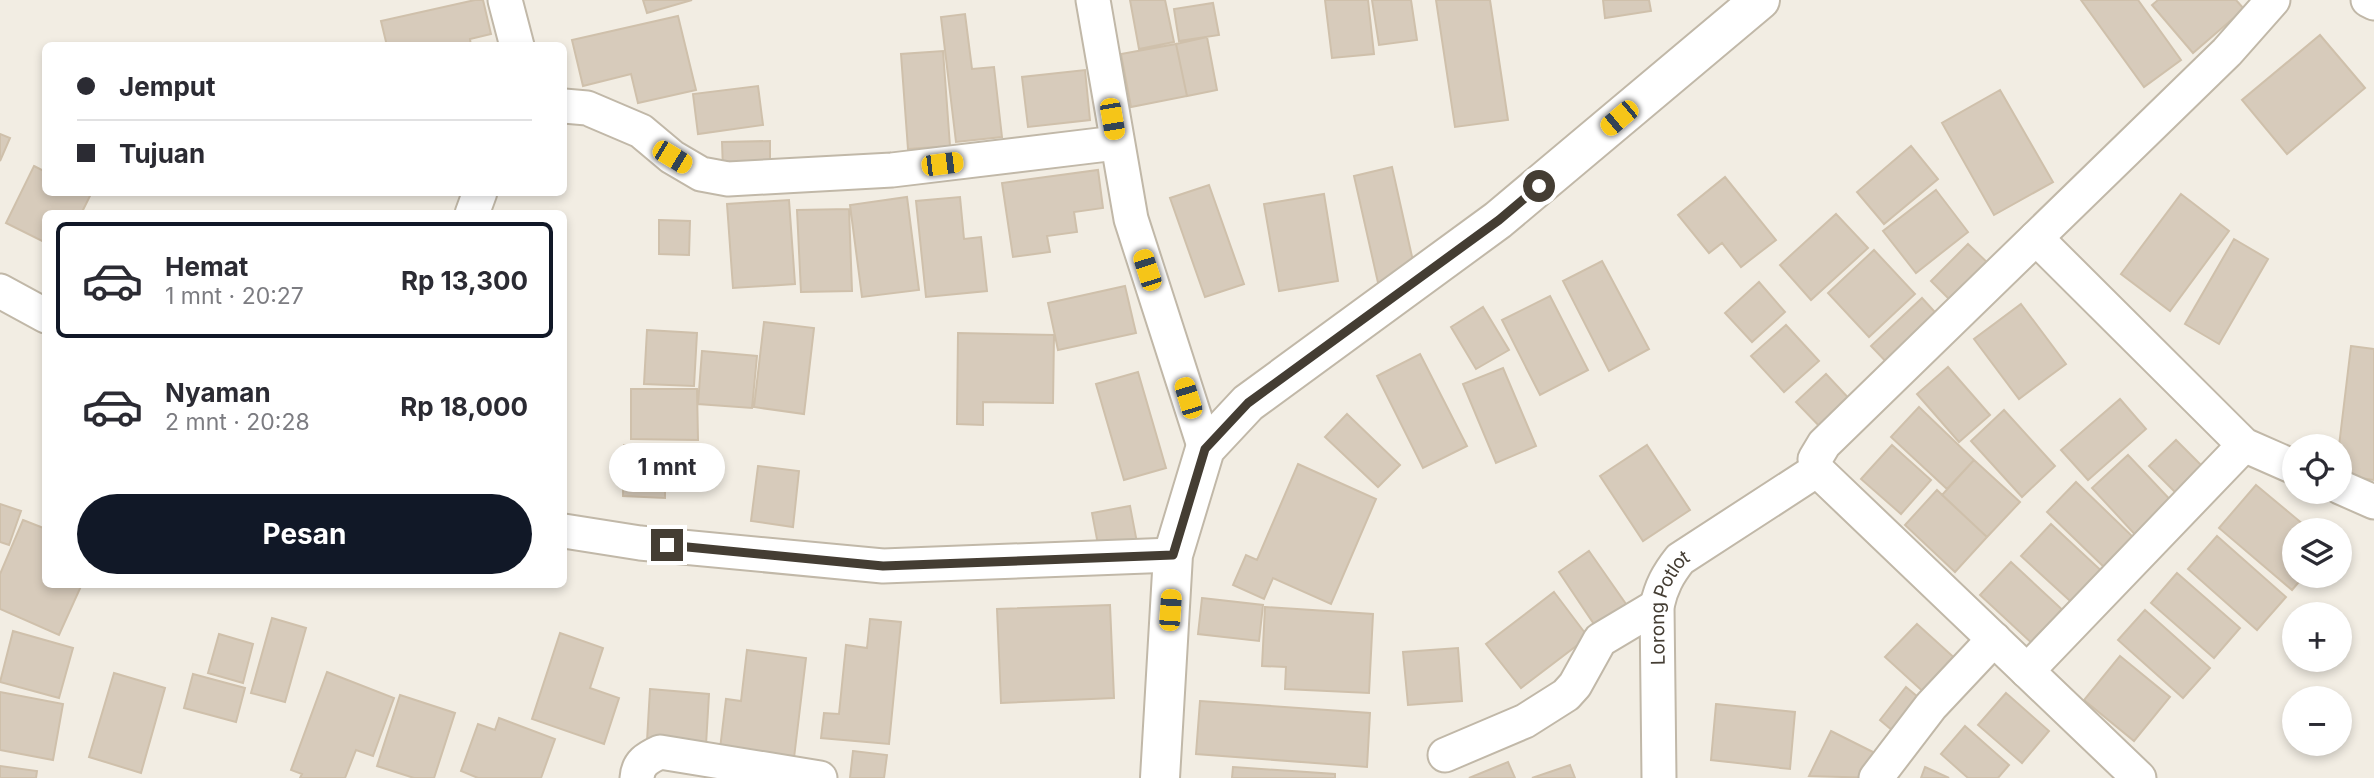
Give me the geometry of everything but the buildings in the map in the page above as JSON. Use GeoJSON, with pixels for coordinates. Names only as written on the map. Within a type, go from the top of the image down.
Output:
{"type":"FeatureCollection","features":[{"type":"Feature","properties":{"kind":"street"},"geometry":{"type":"LineString","coordinates":[[505,0],[516,42]]}},
{"type":"Feature","properties":{"kind":"street"},"geometry":{"type":"LineString","coordinates":[[1093,0],[1131,219],[1205,449]]}},
{"type":"Feature","properties":{"kind":"street"},"geometry":{"type":"LineString","coordinates":[[1160,778],[1173,555],[1205,449],[1248,403],[1499,220],[1760,0]]}},
{"type":"Feature","properties":{"kind":"street"},"geometry":{"type":"LineString","coordinates":[[2139,778],[1817,470],[1815,459],[1824,444],[2227,51],[2273,0]]}},
{"type":"Feature","properties":{"kind":"street"},"geometry":{"type":"LineString","coordinates":[[2368,0],[2374,3]]}},
{"type":"Feature","properties":{"kind":"street"},"geometry":{"type":"LineString","coordinates":[[567,106],[587,108],[641,131],[672,157],[701,174],[728,178],[892,170],[1116,143]]}},
{"type":"Feature","properties":{"kind":"street"},"geometry":{"type":"LineString","coordinates":[[2036,237],[2244,445],[2282,462]]}},
{"type":"Feature","properties":{"kind":"street"},"geometry":{"type":"LineString","coordinates":[[0,291],[42,314]]}},
{"type":"Feature","properties":{"kind":"street"},"geometry":{"type":"LineString","coordinates":[[2027,671],[2244,445]]}},
{"type":"Feature","properties":{"kind":"street","name":"Lorong Potlot"},"geometry":{"type":"LineString","coordinates":[[1659,778],[1657,606],[1668,573],[1680,559],[1817,470]]}},
{"type":"Feature","properties":{"kind":"street"},"geometry":{"type":"LineString","coordinates":[[2352,492],[2374,502]]}},
{"type":"Feature","properties":{"kind":"street"},"geometry":{"type":"LineString","coordinates":[[567,531],[640,542],[883,566],[1173,555]]}},
{"type":"Feature","properties":{"kind":"street"},"geometry":{"type":"LineString","coordinates":[[1445,755],[1525,720],[1566,695],[1575,685],[1600,640],[1657,606]]}},
{"type":"Feature","properties":{"kind":"street"},"geometry":{"type":"LineString","coordinates":[[1876,778],[1931,706],[1994,639]]}},
{"type":"Feature","properties":{"kind":"street"},"geometry":{"type":"LineString","coordinates":[[637,778],[638,770],[645,759],[660,752],[820,778]]}},
{"type":"Feature","properties":{"kind":"route"},"geometry":{"type":"LineString","coordinates":[[667,545],[883,566],[1173,555],[1205,449],[1248,403],[1499,220],[1539,186]]}}]}
